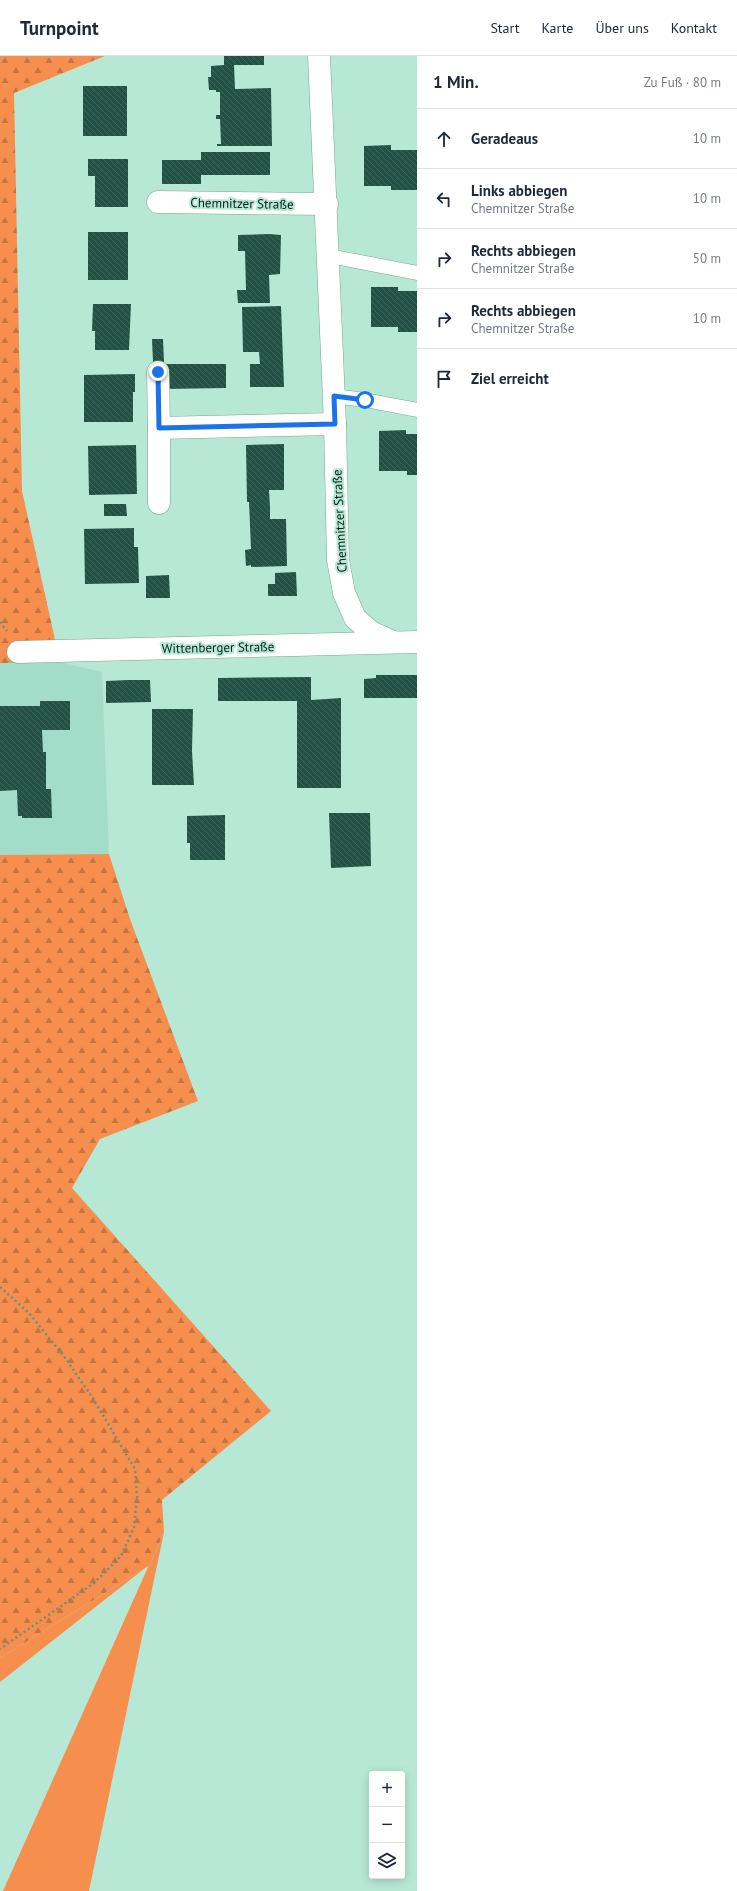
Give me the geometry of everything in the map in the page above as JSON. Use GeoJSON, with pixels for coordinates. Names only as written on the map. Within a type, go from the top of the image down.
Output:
{"type":"FeatureCollection","features":[{"type":"Feature","properties":{"kind":"street","name":"Chemnitzer Straße"},"geometry":{"type":"LineString","coordinates":[[319,56],[329,256],[338,560],[344,593],[355,618],[371,632],[392,642]]}},
{"type":"Feature","properties":{"kind":"street","name":"Chemnitzer Straße"},"geometry":{"type":"LineString","coordinates":[[158,202],[327,204]]}},
{"type":"Feature","properties":{"kind":"street"},"geometry":{"type":"LineString","coordinates":[[158,372],[159,503]]}},
{"type":"Feature","properties":{"kind":"street"},"geometry":{"type":"LineString","coordinates":[[159,428],[335,424]]}},
{"type":"Feature","properties":{"kind":"street","name":"Wittenberger Straße"},"geometry":{"type":"LineString","coordinates":[[18,652],[417,642]]}},
{"type":"Feature","properties":{"kind":"lane"},"geometry":{"type":"LineString","coordinates":[[329,256],[417,273]]}},
{"type":"Feature","properties":{"kind":"lane"},"geometry":{"type":"LineString","coordinates":[[334,396],[365,400],[417,410]]}},
{"type":"Feature","properties":{"kind":"path"},"geometry":{"type":"LineString","coordinates":[[0,1287],[29,1313],[66,1359],[94,1400],[135,1469],[137,1497],[134,1527],[121,1556],[94,1583],[0,1649]]}},
{"type":"Feature","properties":{"kind":"shaded area"},"geometry":{"type":"Polygon","coordinates":[[[60,662],[102,672],[109,854],[0,855],[0,663],[60,662]]]}},
{"type":"Feature","properties":{"kind":"green space"},"geometry":{"type":"Polygon","coordinates":[[[0,56],[105,56],[14,93],[22,491],[60,662],[0,663],[0,56]]]}},
{"type":"Feature","properties":{"kind":"green space"},"geometry":{"type":"Polygon","coordinates":[[[109,854],[130,919],[198,1101],[100,1139],[72,1188],[271,1411],[162,1500],[164,1532],[150,1565],[0,1658],[0,855],[109,854]]]}},
{"type":"Feature","properties":{"kind":"green space"},"geometry":{"type":"Polygon","coordinates":[[[164,1532],[89,1891],[3,1891],[164,1532]]]}},
{"type":"Feature","properties":{"kind":"green space"},"geometry":{"type":"Polygon","coordinates":[[[145,1568],[0,1682],[0,1658],[145,1568]]]}},
{"type":"Feature","properties":{"kind":"building"},"geometry":{"type":"Polygon","coordinates":[[[224,56],[264,56],[264,65],[234,65],[235,89],[271,88],[272,146],[217,146],[217,144],[221,144],[220,119],[216,119],[216,115],[220,115],[220,92],[216,92],[216,90],[209,90],[208,77],[211,77],[211,66],[224,65],[224,56]]]}},
{"type":"Feature","properties":{"kind":"building"},"geometry":{"type":"Polygon","coordinates":[[[83,86],[127,86],[127,136],[83,136],[83,86]]]}},
{"type":"Feature","properties":{"kind":"building"},"geometry":{"type":"Polygon","coordinates":[[[391,145],[391,150],[417,150],[417,190],[391,190],[391,186],[364,186],[364,146],[391,145]]]}},
{"type":"Feature","properties":{"kind":"building"},"geometry":{"type":"Polygon","coordinates":[[[201,152],[270,152],[270,175],[201,175],[201,184],[162,184],[162,160],[201,160],[201,152]]]}},
{"type":"Feature","properties":{"kind":"building"},"geometry":{"type":"Polygon","coordinates":[[[88,159],[128,159],[128,207],[95,207],[95,176],[88,176],[88,159]]]}},
{"type":"Feature","properties":{"kind":"building"},"geometry":{"type":"Polygon","coordinates":[[[88,232],[128,232],[128,280],[88,280],[88,232]]]}},
{"type":"Feature","properties":{"kind":"building"},"geometry":{"type":"Polygon","coordinates":[[[238,235],[281,235],[280,274],[269,275],[270,303],[238,303],[237,290],[246,290],[245,251],[238,251],[238,235]]]}},
{"type":"Feature","properties":{"kind":"building"},"geometry":{"type":"Polygon","coordinates":[[[371,287],[398,287],[398,291],[417,291],[417,332],[398,332],[398,327],[371,327],[371,287]]]}},
{"type":"Feature","properties":{"kind":"building"},"geometry":{"type":"Polygon","coordinates":[[[93,304],[131,304],[129,350],[95,350],[95,331],[92,331],[93,304]]]}},
{"type":"Feature","properties":{"kind":"building"},"geometry":{"type":"Polygon","coordinates":[[[281,306],[284,387],[250,387],[250,364],[260,364],[259,352],[243,352],[242,307],[281,306]]]}},
{"type":"Feature","properties":{"kind":"building"},"geometry":{"type":"Polygon","coordinates":[[[152,339],[163,339],[164,362],[153,362],[152,339]]]}},
{"type":"Feature","properties":{"kind":"building"},"geometry":{"type":"Polygon","coordinates":[[[164,364],[226,364],[226,388],[164,389],[164,364]]]}},
{"type":"Feature","properties":{"kind":"building"},"geometry":{"type":"Polygon","coordinates":[[[135,374],[135,392],[133,392],[133,422],[84,422],[84,375],[135,374]]]}},
{"type":"Feature","properties":{"kind":"building"},"geometry":{"type":"Polygon","coordinates":[[[406,430],[406,434],[417,434],[417,475],[407,475],[407,471],[379,471],[379,431],[406,430]]]}},
{"type":"Feature","properties":{"kind":"building"},"geometry":{"type":"Polygon","coordinates":[[[284,444],[284,490],[269,490],[270,519],[286,519],[287,566],[246,566],[245,550],[251,549],[249,502],[247,502],[246,445],[284,444]]]}},
{"type":"Feature","properties":{"kind":"building"},"geometry":{"type":"Polygon","coordinates":[[[136,445],[137,494],[89,495],[88,446],[136,445]]]}},
{"type":"Feature","properties":{"kind":"building"},"geometry":{"type":"Polygon","coordinates":[[[104,504],[126,504],[127,516],[104,516],[104,504]]]}},
{"type":"Feature","properties":{"kind":"building"},"geometry":{"type":"Polygon","coordinates":[[[134,528],[134,547],[138,547],[139,583],[85,584],[84,529],[134,528]]]}},
{"type":"Feature","properties":{"kind":"building"},"geometry":{"type":"Polygon","coordinates":[[[296,572],[297,596],[268,596],[268,584],[275,584],[275,573],[296,572]]]}},
{"type":"Feature","properties":{"kind":"building"},"geometry":{"type":"Polygon","coordinates":[[[169,575],[170,598],[146,598],[146,576],[169,575]]]}},
{"type":"Feature","properties":{"kind":"building"},"geometry":{"type":"Polygon","coordinates":[[[376,675],[417,675],[417,698],[364,698],[364,679],[376,678],[376,675]]]}},
{"type":"Feature","properties":{"kind":"building"},"geometry":{"type":"Polygon","coordinates":[[[311,677],[311,700],[341,698],[341,788],[297,788],[297,701],[218,701],[218,678],[311,677]]]}},
{"type":"Feature","properties":{"kind":"building"},"geometry":{"type":"Polygon","coordinates":[[[150,680],[151,702],[106,703],[106,681],[150,680]]]}},
{"type":"Feature","properties":{"kind":"building"},"geometry":{"type":"Polygon","coordinates":[[[40,701],[70,701],[70,730],[42,730],[43,752],[46,752],[46,789],[51,789],[52,818],[22,818],[22,816],[18,816],[17,790],[0,791],[0,706],[40,706],[40,701]]]}},
{"type":"Feature","properties":{"kind":"building"},"geometry":{"type":"Polygon","coordinates":[[[152,709],[193,709],[192,751],[194,785],[152,785],[152,709]]]}},
{"type":"Feature","properties":{"kind":"building"},"geometry":{"type":"Polygon","coordinates":[[[329,813],[370,813],[371,866],[331,868],[329,813]]]}},
{"type":"Feature","properties":{"kind":"building"},"geometry":{"type":"Polygon","coordinates":[[[225,815],[225,860],[190,860],[190,843],[187,843],[187,816],[225,815]]]}},
{"type":"Feature","properties":{"kind":"route"},"geometry":{"type":"LineString","coordinates":[[158,372],[159,428],[335,424],[334,396],[365,400]]}}]}
